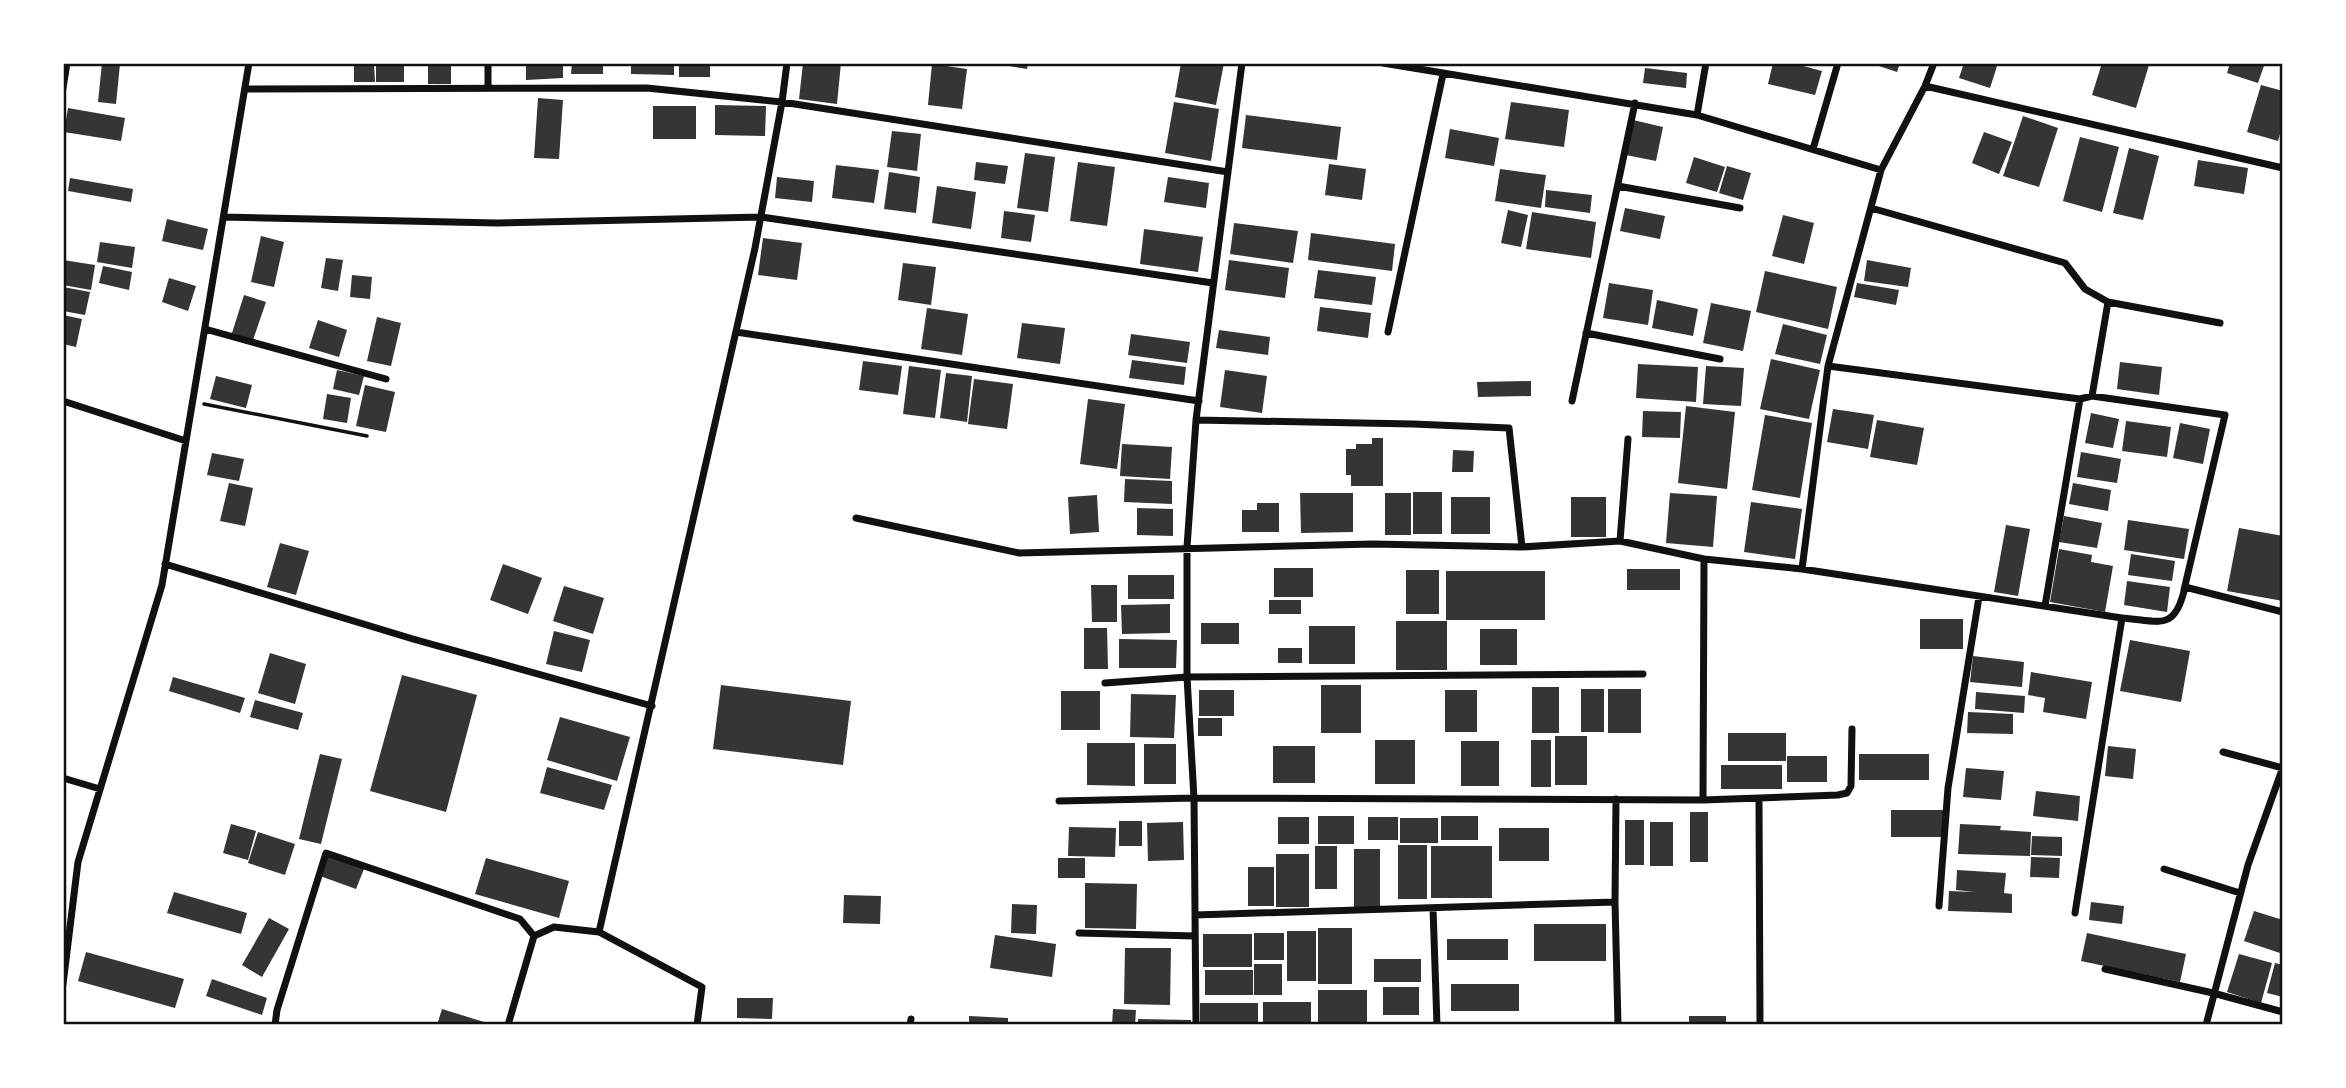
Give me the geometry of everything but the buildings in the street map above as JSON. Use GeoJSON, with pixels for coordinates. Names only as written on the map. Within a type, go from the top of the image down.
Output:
{"type":"FeatureCollection","features":[{"type":"Feature","properties":{"kind":"street"},"geometry":{"type":"LineString","coordinates":[[63,88],[67,63]]}},
{"type":"Feature","properties":{"kind":"street"},"geometry":{"type":"LineString","coordinates":[[63,984],[78,862],[162,585],[249,63]]}},
{"type":"Feature","properties":{"kind":"street"},"geometry":{"type":"LineString","coordinates":[[488,63],[488,88]]}},
{"type":"Feature","properties":{"kind":"street"},"geometry":{"type":"LineString","coordinates":[[599,932],[761,217],[787,63]]}},
{"type":"Feature","properties":{"kind":"street"},"geometry":{"type":"LineString","coordinates":[[1196,1025],[1194,798],[1187,677],[1187,547],[1196,420],[1242,63]]}},
{"type":"Feature","properties":{"kind":"street"},"geometry":{"type":"LineString","coordinates":[[1382,63],[1433,67],[1444,74],[1697,115],[1881,170]]}},
{"type":"Feature","properties":{"kind":"street"},"geometry":{"type":"LineString","coordinates":[[1697,115],[1706,63]]}},
{"type":"Feature","properties":{"kind":"street"},"geometry":{"type":"LineString","coordinates":[[1813,149],[1838,63]]}},
{"type":"Feature","properties":{"kind":"street"},"geometry":{"type":"LineString","coordinates":[[1802,569],[1828,366],[1881,170],[1925,86],[1934,63]]}},
{"type":"Feature","properties":{"kind":"street"},"geometry":{"type":"LineString","coordinates":[[1388,332],[1444,74]]}},
{"type":"Feature","properties":{"kind":"street"},"geometry":{"type":"LineString","coordinates":[[1925,86],[2283,168]]}},
{"type":"Feature","properties":{"kind":"street"},"geometry":{"type":"LineString","coordinates":[[245,89],[647,88],[782,102],[1228,173]]}},
{"type":"Feature","properties":{"kind":"street"},"geometry":{"type":"LineString","coordinates":[[1572,401],[1635,103]]}},
{"type":"Feature","properties":{"kind":"street"},"geometry":{"type":"LineString","coordinates":[[1618,186],[1740,208]]}},
{"type":"Feature","properties":{"kind":"street"},"geometry":{"type":"LineString","coordinates":[[1871,208],[2065,263],[2085,289],[2108,302],[2220,323]]}},
{"type":"Feature","properties":{"kind":"street"},"geometry":{"type":"LineString","coordinates":[[224,217],[497,223],[761,217],[1213,284]]}},
{"type":"Feature","properties":{"kind":"street"},"geometry":{"type":"LineString","coordinates":[[2092,396],[2108,302]]}},
{"type":"Feature","properties":{"kind":"street"},"geometry":{"type":"LineString","coordinates":[[205,329],[386,379]]}},
{"type":"Feature","properties":{"kind":"street"},"geometry":{"type":"LineString","coordinates":[[736,332],[1199,401]]}},
{"type":"Feature","properties":{"kind":"street"},"geometry":{"type":"LineString","coordinates":[[1586,333],[1720,359]]}},
{"type":"Feature","properties":{"kind":"street"},"geometry":{"type":"LineString","coordinates":[[856,518],[1019,552],[1373,544],[1522,547],[1620,541],[1704,559],[1802,569],[2122,618],[2163,621],[2176,615],[2183,598],[2225,415],[2092,396],[2080,399],[1828,366]]}},
{"type":"Feature","properties":{"kind":"street"},"geometry":{"type":"LineString","coordinates":[[2045,606],[2080,399]]}},
{"type":"Feature","properties":{"kind":"street"},"geometry":{"type":"LineString","coordinates":[[63,401],[186,441]]}},
{"type":"Feature","properties":{"kind":"street"},"geometry":{"type":"LineString","coordinates":[[1196,420],[1509,428],[1522,547]]}},
{"type":"Feature","properties":{"kind":"street"},"geometry":{"type":"LineString","coordinates":[[1620,541],[1628,439]]}},
{"type":"Feature","properties":{"kind":"street"},"geometry":{"type":"LineString","coordinates":[[1703,800],[1704,559]]}},
{"type":"Feature","properties":{"kind":"street"},"geometry":{"type":"LineString","coordinates":[[165,565],[413,639],[652,706]]}},
{"type":"Feature","properties":{"kind":"street"},"geometry":{"type":"LineString","coordinates":[[2183,598],[2185,587],[2283,612]]}},
{"type":"Feature","properties":{"kind":"street"},"geometry":{"type":"LineString","coordinates":[[1938,906],[1948,788],[1979,597]]}},
{"type":"Feature","properties":{"kind":"street"},"geometry":{"type":"LineString","coordinates":[[2075,913],[2122,618]]}},
{"type":"Feature","properties":{"kind":"street"},"geometry":{"type":"LineString","coordinates":[[1105,683],[1187,677],[1643,674]]}},
{"type":"Feature","properties":{"kind":"street"},"geometry":{"type":"LineString","coordinates":[[1059,801],[1194,798],[1703,800],[1838,795],[1847,793],[1851,786],[1852,729]]}},
{"type":"Feature","properties":{"kind":"street"},"geometry":{"type":"LineString","coordinates":[[2206,1025],[2248,865],[2283,768],[2223,752]]}},
{"type":"Feature","properties":{"kind":"street"},"geometry":{"type":"LineString","coordinates":[[63,778],[100,789]]}},
{"type":"Feature","properties":{"kind":"street"},"geometry":{"type":"LineString","coordinates":[[1616,799],[1618,1025]]}},
{"type":"Feature","properties":{"kind":"street"},"geometry":{"type":"LineString","coordinates":[[1759,799],[1760,1025]]}},
{"type":"Feature","properties":{"kind":"street"},"geometry":{"type":"LineString","coordinates":[[275,1025],[277,1010],[326,853],[520,919],[534,936]]}},
{"type":"Feature","properties":{"kind":"street"},"geometry":{"type":"LineString","coordinates":[[2164,869],[2240,893]]}},
{"type":"Feature","properties":{"kind":"street"},"geometry":{"type":"LineString","coordinates":[[1195,915],[1615,902]]}},
{"type":"Feature","properties":{"kind":"street"},"geometry":{"type":"LineString","coordinates":[[1433,908],[1437,1025]]}},
{"type":"Feature","properties":{"kind":"street"},"geometry":{"type":"LineString","coordinates":[[508,1025],[534,936],[554,927],[599,932],[702,987],[697,1025]]}},
{"type":"Feature","properties":{"kind":"street"},"geometry":{"type":"LineString","coordinates":[[1079,933],[1195,936]]}},
{"type":"Feature","properties":{"kind":"street"},"geometry":{"type":"LineString","coordinates":[[2105,970],[2213,993],[2283,1013]]}},
{"type":"Feature","properties":{"kind":"path"},"geometry":{"type":"LineString","coordinates":[[193,401],[367,436]]}}]}
